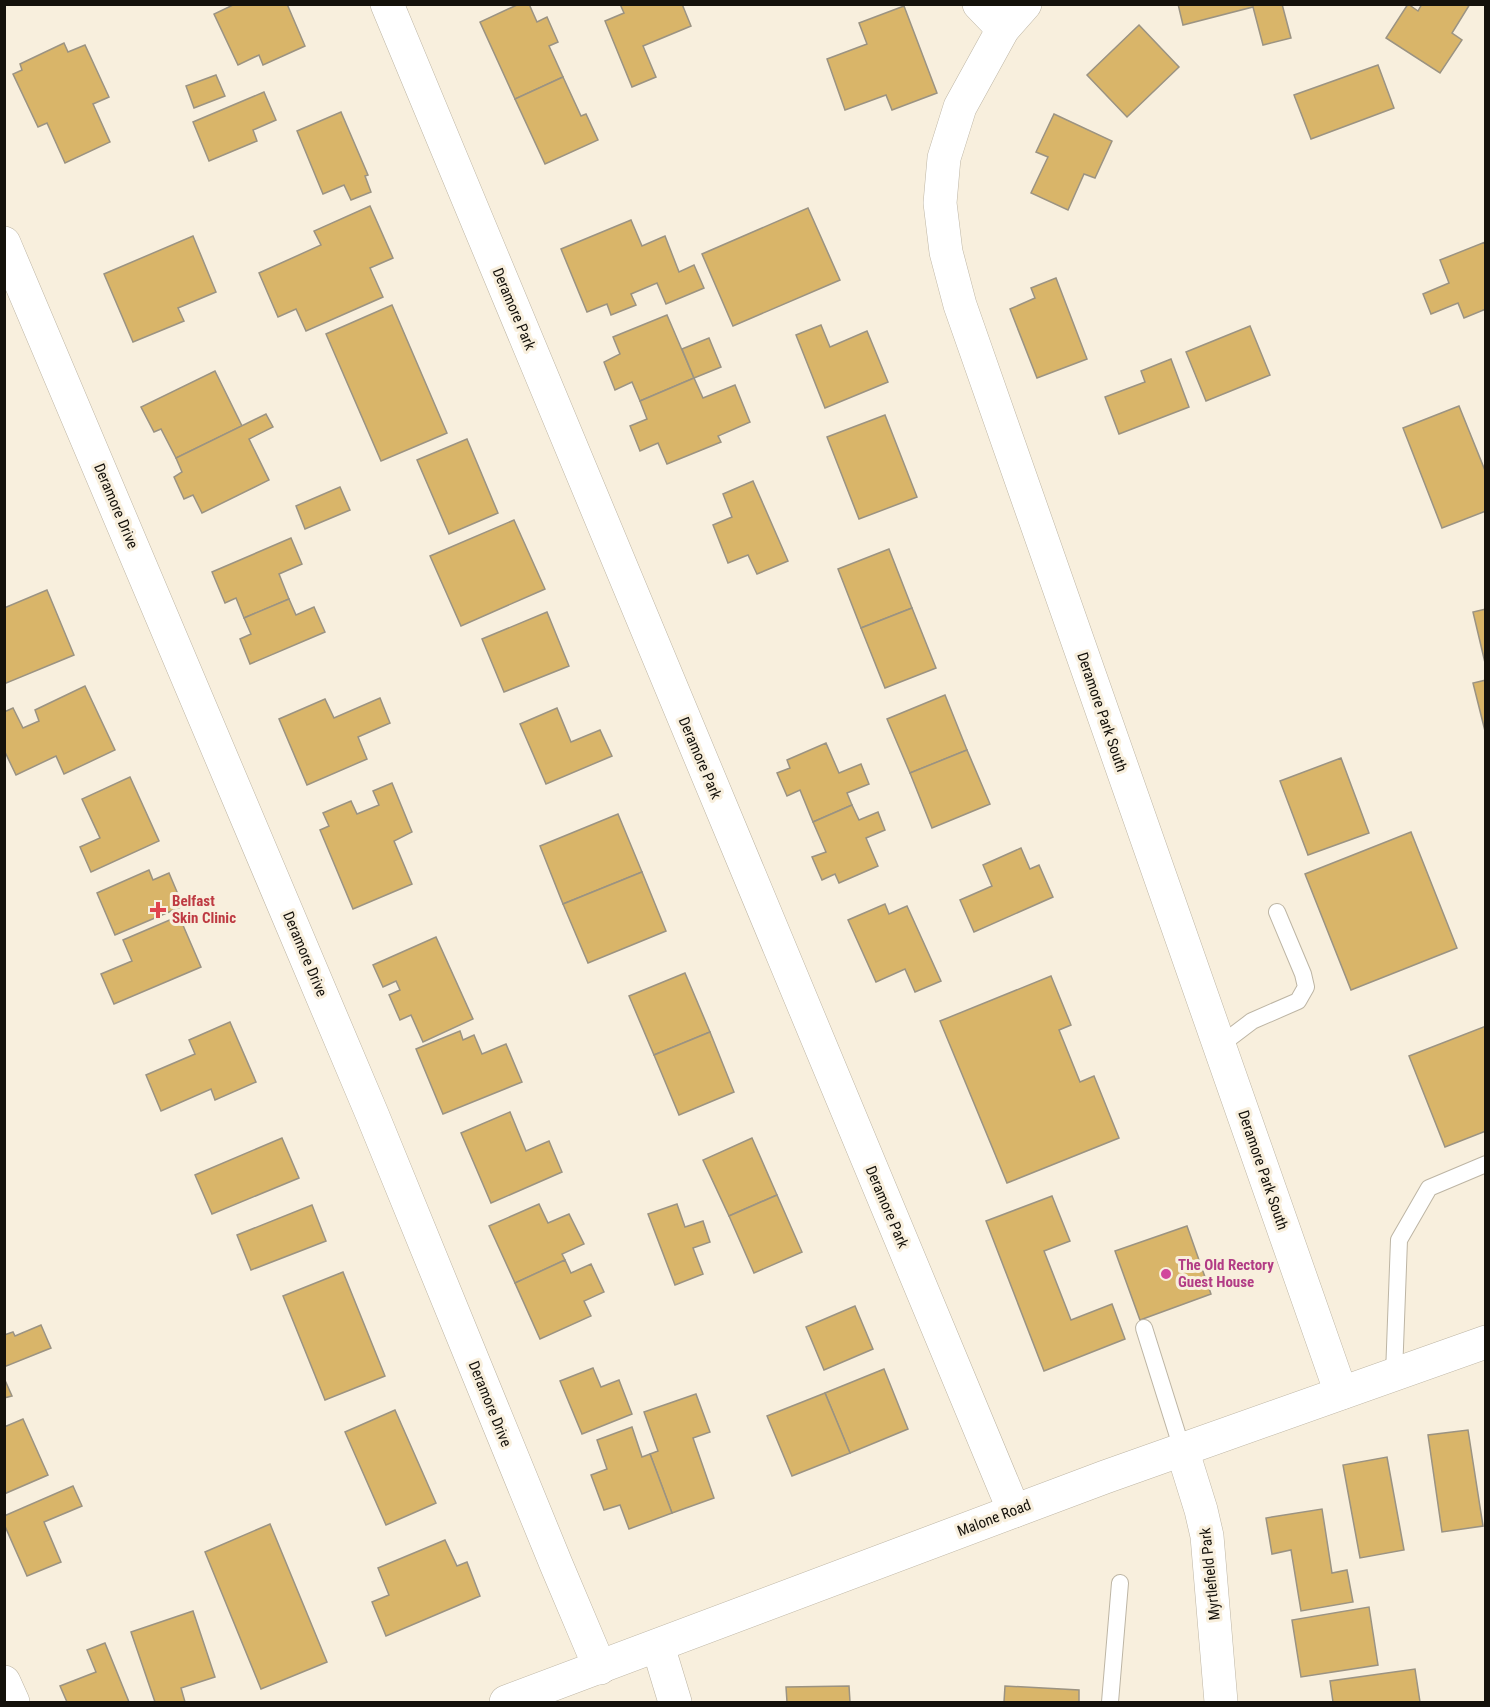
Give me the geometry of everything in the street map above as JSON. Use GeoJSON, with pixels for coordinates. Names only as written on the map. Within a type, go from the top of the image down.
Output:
{"type":"FeatureCollection","features":[{"type":"Feature","properties":{"kind":"street","name":"Deramore Park"},"geometry":{"type":"LineString","coordinates":[[387,4],[1014,1511]]}},
{"type":"Feature","properties":{"kind":"street"},"geometry":{"type":"LineString","coordinates":[[979,4],[1003,29]]}},
{"type":"Feature","properties":{"kind":"street","name":"Deramore Park South"},"geometry":{"type":"LineString","coordinates":[[1025,4],[1003,29],[960,107],[944,158],[940,203],[946,252],[960,305],[1341,1393]]}},
{"type":"Feature","properties":{"kind":"street","name":"Deramore Drive"},"geometry":{"type":"LineString","coordinates":[[4,243],[368,1103],[600,1668]]}},
{"type":"Feature","properties":{"kind":"street","name":"Malone Road"},"geometry":{"type":"LineString","coordinates":[[506,1702],[1182,1449],[1485,1342]]}},
{"type":"Feature","properties":{"kind":"street","name":"Myrtlefield Park"},"geometry":{"type":"LineString","coordinates":[[1182,1449],[1207,1536],[1221,1702]]}},
{"type":"Feature","properties":{"kind":"street"},"geometry":{"type":"LineString","coordinates":[[658,1646],[675,1702]]}},
{"type":"Feature","properties":{"kind":"street"},"geometry":{"type":"LineString","coordinates":[[4,1682],[13,1702]]}},
{"type":"Feature","properties":{"kind":"lane"},"geometry":{"type":"LineString","coordinates":[[1219,1046],[1252,1021],[1298,1001],[1306,987],[1303,974],[1277,912]]}},
{"type":"Feature","properties":{"kind":"lane"},"geometry":{"type":"LineString","coordinates":[[1394,1374],[1399,1240],[1429,1188],[1485,1164]]}},
{"type":"Feature","properties":{"kind":"lane"},"geometry":{"type":"LineString","coordinates":[[1144,1328],[1182,1449]]}},
{"type":"Feature","properties":{"kind":"lane"},"geometry":{"type":"LineString","coordinates":[[1110,1702],[1120,1583]]}},
{"type":"Feature","properties":{"kind":"building"},"geometry":{"type":"Polygon","coordinates":[[[235,4],[287,4],[305,46],[263,65],[259,55],[238,65],[214,14],[235,4]]]}},
{"type":"Feature","properties":{"kind":"building"},"geometry":{"type":"Polygon","coordinates":[[[519,4],[529,4],[537,22],[547,17],[558,42],[549,46],[563,77],[515,99],[480,22],[519,4]]]}},
{"type":"Feature","properties":{"kind":"building"},"geometry":{"type":"Polygon","coordinates":[[[620,4],[682,4],[691,26],[643,46],[656,77],[632,87],[605,21],[624,13],[620,4]]]}},
{"type":"Feature","properties":{"kind":"building"},"geometry":{"type":"Polygon","coordinates":[[[1178,4],[1282,4],[1291,38],[1263,45],[1253,7],[1183,25],[1178,4]]]}},
{"type":"Feature","properties":{"kind":"building"},"geometry":{"type":"Polygon","coordinates":[[[1408,4],[1418,11],[1422,4],[1470,4],[1452,33],[1462,40],[1440,73],[1386,38],[1408,4]]]}},
{"type":"Feature","properties":{"kind":"building"},"geometry":{"type":"Polygon","coordinates":[[[904,6],[937,93],[892,110],[886,95],[845,110],[827,59],[867,44],[859,23],[904,6]]]}},
{"type":"Feature","properties":{"kind":"building"},"geometry":{"type":"Polygon","coordinates":[[[1139,25],[1179,67],[1127,117],[1087,75],[1139,25]]]}},
{"type":"Feature","properties":{"kind":"building"},"geometry":{"type":"Polygon","coordinates":[[[64,43],[68,52],[85,45],[109,97],[93,104],[110,142],[65,163],[47,123],[38,127],[13,74],[22,70],[20,64],[64,43]]]}},
{"type":"Feature","properties":{"kind":"building"},"geometry":{"type":"Polygon","coordinates":[[[1378,65],[1394,108],[1311,139],[1294,95],[1378,65]]]}},
{"type":"Feature","properties":{"kind":"building"},"geometry":{"type":"Polygon","coordinates":[[[216,75],[225,96],[194,108],[186,86],[216,75]]]}},
{"type":"Feature","properties":{"kind":"building"},"geometry":{"type":"Polygon","coordinates":[[[563,77],[581,116],[586,114],[598,140],[545,164],[515,99],[563,77]]]}},
{"type":"Feature","properties":{"kind":"building"},"geometry":{"type":"Polygon","coordinates":[[[264,92],[276,120],[253,130],[257,141],[209,161],[193,122],[264,92]]]}},
{"type":"Feature","properties":{"kind":"building"},"geometry":{"type":"Polygon","coordinates":[[[341,112],[368,175],[365,176],[371,192],[351,200],[344,185],[323,194],[297,131],[341,112]]]}},
{"type":"Feature","properties":{"kind":"building"},"geometry":{"type":"Polygon","coordinates":[[[1054,114],[1112,141],[1095,178],[1084,174],[1068,210],[1031,193],[1048,157],[1036,152],[1054,114]]]}},
{"type":"Feature","properties":{"kind":"building"},"geometry":{"type":"Polygon","coordinates":[[[370,206],[393,258],[370,268],[383,297],[306,331],[296,309],[278,317],[259,273],[321,245],[314,231],[370,206]]]}},
{"type":"Feature","properties":{"kind":"building"},"geometry":{"type":"Polygon","coordinates":[[[808,208],[840,280],[733,326],[702,254],[808,208]]]}},
{"type":"Feature","properties":{"kind":"building"},"geometry":{"type":"Polygon","coordinates":[[[631,220],[642,246],[665,236],[679,272],[694,265],[704,288],[666,304],[657,283],[631,294],[636,305],[611,315],[607,304],[587,312],[561,249],[631,220]]]}},
{"type":"Feature","properties":{"kind":"building"},"geometry":{"type":"Polygon","coordinates":[[[193,236],[216,292],[178,308],[184,321],[133,342],[104,274],[193,236]]]}},
{"type":"Feature","properties":{"kind":"building"},"geometry":{"type":"Polygon","coordinates":[[[1485,242],[1486,309],[1464,318],[1458,303],[1431,314],[1423,294],[1449,283],[1440,260],[1485,242]]]}},
{"type":"Feature","properties":{"kind":"building"},"geometry":{"type":"Polygon","coordinates":[[[1056,278],[1087,359],[1037,378],[1010,309],[1035,298],[1031,288],[1056,278]]]}},
{"type":"Feature","properties":{"kind":"building"},"geometry":{"type":"Polygon","coordinates":[[[392,305],[447,433],[381,461],[326,334],[392,305]]]}},
{"type":"Feature","properties":{"kind":"building"},"geometry":{"type":"Polygon","coordinates":[[[667,315],[694,378],[640,401],[632,382],[615,390],[604,362],[620,354],[613,337],[667,315]]]}},
{"type":"Feature","properties":{"kind":"building"},"geometry":{"type":"Polygon","coordinates":[[[821,325],[830,347],[867,331],[888,382],[825,408],[796,335],[821,325]]]}},
{"type":"Feature","properties":{"kind":"building"},"geometry":{"type":"Polygon","coordinates":[[[1250,326],[1270,375],[1206,401],[1186,352],[1250,326]]]}},
{"type":"Feature","properties":{"kind":"building"},"geometry":{"type":"Polygon","coordinates":[[[709,338],[721,367],[694,378],[682,349],[709,338]]]}},
{"type":"Feature","properties":{"kind":"building"},"geometry":{"type":"Polygon","coordinates":[[[1171,359],[1189,407],[1119,434],[1105,397],[1145,382],[1141,371],[1171,359]]]}},
{"type":"Feature","properties":{"kind":"building"},"geometry":{"type":"Polygon","coordinates":[[[215,371],[242,426],[176,458],[161,429],[154,432],[141,407],[215,371]]]}},
{"type":"Feature","properties":{"kind":"building"},"geometry":{"type":"Polygon","coordinates":[[[694,378],[703,398],[735,385],[750,422],[718,436],[721,442],[667,464],[658,443],[640,451],[630,426],[647,419],[640,401],[694,378]]]}},
{"type":"Feature","properties":{"kind":"building"},"geometry":{"type":"Polygon","coordinates":[[[1459,406],[1486,473],[1486,511],[1442,528],[1403,428],[1459,406]]]}},
{"type":"Feature","properties":{"kind":"building"},"geometry":{"type":"Polygon","coordinates":[[[266,414],[273,427],[249,439],[269,480],[202,513],[193,495],[184,499],[174,477],[182,472],[176,458],[266,414]]]}},
{"type":"Feature","properties":{"kind":"building"},"geometry":{"type":"Polygon","coordinates":[[[885,415],[917,497],[859,519],[827,437],[885,415]]]}},
{"type":"Feature","properties":{"kind":"building"},"geometry":{"type":"Polygon","coordinates":[[[467,439],[498,513],[449,534],[417,460],[467,439]]]}},
{"type":"Feature","properties":{"kind":"building"},"geometry":{"type":"Polygon","coordinates":[[[753,481],[788,561],[757,574],[748,555],[728,563],[713,525],[732,517],[723,494],[753,481]]]}},
{"type":"Feature","properties":{"kind":"building"},"geometry":{"type":"Polygon","coordinates":[[[340,487],[350,510],[305,529],[296,506],[340,487]]]}},
{"type":"Feature","properties":{"kind":"building"},"geometry":{"type":"Polygon","coordinates":[[[514,520],[545,589],[461,626],[430,556],[514,520]]]}},
{"type":"Feature","properties":{"kind":"building"},"geometry":{"type":"Polygon","coordinates":[[[291,538],[302,564],[279,574],[289,599],[244,618],[236,598],[225,603],[212,572],[291,538]]]}},
{"type":"Feature","properties":{"kind":"building"},"geometry":{"type":"Polygon","coordinates":[[[889,549],[912,608],[861,628],[838,569],[889,549]]]}},
{"type":"Feature","properties":{"kind":"building"},"geometry":{"type":"Polygon","coordinates":[[[47,590],[74,655],[4,684],[4,608],[47,590]]]}},
{"type":"Feature","properties":{"kind":"building"},"geometry":{"type":"Polygon","coordinates":[[[289,599],[296,615],[314,607],[325,632],[250,664],[240,639],[251,634],[244,618],[289,599]]]}},
{"type":"Feature","properties":{"kind":"building"},"geometry":{"type":"Polygon","coordinates":[[[912,608],[936,668],[885,688],[861,628],[912,608]]]}},
{"type":"Feature","properties":{"kind":"building"},"geometry":{"type":"Polygon","coordinates":[[[1486,609],[1486,667],[1473,612],[1486,609]]]}},
{"type":"Feature","properties":{"kind":"building"},"geometry":{"type":"Polygon","coordinates":[[[547,612],[569,666],[504,692],[482,639],[547,612]]]}},
{"type":"Feature","properties":{"kind":"building"},"geometry":{"type":"Polygon","coordinates":[[[1486,680],[1486,735],[1473,683],[1486,680]]]}},
{"type":"Feature","properties":{"kind":"building"},"geometry":{"type":"Polygon","coordinates":[[[85,686],[115,750],[64,774],[56,756],[16,775],[4,750],[4,712],[13,708],[23,728],[39,721],[35,710],[85,686]]]}},
{"type":"Feature","properties":{"kind":"building"},"geometry":{"type":"Polygon","coordinates":[[[945,695],[967,750],[910,773],[887,719],[945,695]]]}},
{"type":"Feature","properties":{"kind":"building"},"geometry":{"type":"Polygon","coordinates":[[[380,698],[390,723],[358,737],[367,759],[307,785],[279,719],[325,699],[334,718],[380,698]]]}},
{"type":"Feature","properties":{"kind":"building"},"geometry":{"type":"Polygon","coordinates":[[[557,708],[571,742],[600,730],[612,756],[546,784],[520,724],[557,708]]]}},
{"type":"Feature","properties":{"kind":"building"},"geometry":{"type":"Polygon","coordinates":[[[826,743],[839,773],[861,764],[869,784],[847,793],[852,805],[813,822],[800,790],[787,796],[777,773],[790,768],[787,760],[826,743]]]}},
{"type":"Feature","properties":{"kind":"building"},"geometry":{"type":"Polygon","coordinates":[[[967,750],[990,804],[932,828],[910,773],[967,750]]]}},
{"type":"Feature","properties":{"kind":"building"},"geometry":{"type":"Polygon","coordinates":[[[1341,758],[1369,833],[1308,855],[1280,781],[1341,758]]]}},
{"type":"Feature","properties":{"kind":"building"},"geometry":{"type":"Polygon","coordinates":[[[130,777],[159,841],[91,872],[80,847],[100,838],[82,799],[130,777]]]}},
{"type":"Feature","properties":{"kind":"building"},"geometry":{"type":"Polygon","coordinates":[[[392,783],[412,832],[394,841],[412,884],[353,909],[320,830],[329,826],[323,813],[351,801],[357,814],[379,805],[373,791],[392,783]]]}},
{"type":"Feature","properties":{"kind":"building"},"geometry":{"type":"Polygon","coordinates":[[[852,805],[859,820],[878,812],[885,830],[866,838],[878,866],[839,883],[835,874],[822,880],[812,857],[826,852],[813,822],[852,805]]]}},
{"type":"Feature","properties":{"kind":"building"},"geometry":{"type":"Polygon","coordinates":[[[618,814],[642,872],[563,904],[540,846],[618,814]]]}},
{"type":"Feature","properties":{"kind":"building"},"geometry":{"type":"Polygon","coordinates":[[[1411,832],[1457,948],[1351,990],[1305,874],[1411,832]]]}},
{"type":"Feature","properties":{"kind":"building"},"geometry":{"type":"Polygon","coordinates":[[[1021,848],[1030,869],[1039,865],[1053,897],[974,932],[960,900],[992,886],[983,865],[1021,848]]]}},
{"type":"Feature","properties":{"kind":"building"},"geometry":{"type":"Polygon","coordinates":[[[149,870],[153,880],[169,873],[183,906],[115,935],[97,893],[149,870]]]}},
{"type":"Feature","properties":{"kind":"building"},"geometry":{"type":"Polygon","coordinates":[[[642,872],[666,931],[588,963],[563,904],[642,872]]]}},
{"type":"Feature","properties":{"kind":"building"},"geometry":{"type":"Polygon","coordinates":[[[885,904],[889,914],[907,906],[941,981],[915,992],[905,969],[876,982],[848,920],[885,904]]]}},
{"type":"Feature","properties":{"kind":"building"},"geometry":{"type":"Polygon","coordinates":[[[179,916],[201,967],[114,1004],[101,974],[132,961],[123,940],[179,916]]]}},
{"type":"Feature","properties":{"kind":"building"},"geometry":{"type":"Polygon","coordinates":[[[436,937],[473,1019],[423,1042],[411,1015],[400,1020],[389,995],[400,990],[396,981],[383,987],[373,965],[436,937]]]}},
{"type":"Feature","properties":{"kind":"building"},"geometry":{"type":"Polygon","coordinates":[[[685,973],[710,1032],[654,1055],[629,996],[685,973]]]}},
{"type":"Feature","properties":{"kind":"building"},"geometry":{"type":"Polygon","coordinates":[[[1051,976],[1071,1025],[1059,1030],[1080,1082],[1094,1076],[1119,1138],[1007,1183],[940,1021],[1051,976]]]}},
{"type":"Feature","properties":{"kind":"building"},"geometry":{"type":"Polygon","coordinates":[[[230,1022],[256,1082],[215,1100],[211,1089],[161,1111],[146,1075],[195,1054],[189,1040],[230,1022]]]}},
{"type":"Feature","properties":{"kind":"building"},"geometry":{"type":"Polygon","coordinates":[[[1486,1026],[1486,1131],[1445,1147],[1409,1056],[1486,1026]]]}},
{"type":"Feature","properties":{"kind":"building"},"geometry":{"type":"Polygon","coordinates":[[[460,1031],[463,1040],[474,1035],[482,1054],[506,1044],[522,1082],[443,1114],[416,1049],[460,1031]]]}},
{"type":"Feature","properties":{"kind":"building"},"geometry":{"type":"Polygon","coordinates":[[[710,1032],[734,1092],[679,1115],[654,1055],[710,1032]]]}},
{"type":"Feature","properties":{"kind":"building"},"geometry":{"type":"Polygon","coordinates":[[[510,1112],[526,1151],[549,1141],[562,1172],[491,1203],[461,1133],[510,1112]]]}},
{"type":"Feature","properties":{"kind":"building"},"geometry":{"type":"Polygon","coordinates":[[[282,1138],[299,1178],[212,1214],[195,1175],[282,1138]]]}},
{"type":"Feature","properties":{"kind":"building"},"geometry":{"type":"Polygon","coordinates":[[[752,1138],[777,1195],[729,1216],[703,1160],[752,1138]]]}},
{"type":"Feature","properties":{"kind":"building"},"geometry":{"type":"Polygon","coordinates":[[[777,1195],[802,1252],[754,1273],[729,1216],[777,1195]]]}},
{"type":"Feature","properties":{"kind":"building"},"geometry":{"type":"Polygon","coordinates":[[[1052,1196],[1070,1241],[1044,1251],[1071,1320],[1112,1304],[1125,1339],[1044,1371],[986,1221],[1052,1196]]]}},
{"type":"Feature","properties":{"kind":"building"},"geometry":{"type":"Polygon","coordinates":[[[539,1204],[548,1223],[569,1214],[584,1244],[562,1254],[565,1260],[515,1283],[489,1226],[539,1204]]]}},
{"type":"Feature","properties":{"kind":"building"},"geometry":{"type":"Polygon","coordinates":[[[677,1204],[685,1227],[703,1221],[710,1242],[693,1248],[703,1274],[675,1285],[648,1214],[677,1204]]]}},
{"type":"Feature","properties":{"kind":"building"},"geometry":{"type":"Polygon","coordinates":[[[312,1205],[326,1241],[251,1270],[237,1235],[312,1205]]]}},
{"type":"Feature","properties":{"kind":"building"},"geometry":{"type":"Polygon","coordinates":[[[1187,1226],[1211,1294],[1140,1320],[1115,1251],[1187,1226]]]}},
{"type":"Feature","properties":{"kind":"building"},"geometry":{"type":"Polygon","coordinates":[[[565,1260],[571,1273],[591,1264],[604,1292],[584,1301],[591,1316],[540,1339],[515,1283],[565,1260]]]}},
{"type":"Feature","properties":{"kind":"building"},"geometry":{"type":"Polygon","coordinates":[[[343,1272],[385,1376],[325,1400],[283,1296],[343,1272]]]}},
{"type":"Feature","properties":{"kind":"building"},"geometry":{"type":"Polygon","coordinates":[[[855,1306],[873,1349],[824,1370],[806,1327],[855,1306]]]}},
{"type":"Feature","properties":{"kind":"building"},"geometry":{"type":"Polygon","coordinates":[[[41,1325],[51,1348],[4,1367],[4,1335],[13,1332],[15,1336],[41,1325]]]}},
{"type":"Feature","properties":{"kind":"building"},"geometry":{"type":"Polygon","coordinates":[[[593,1368],[601,1387],[619,1380],[632,1414],[582,1434],[560,1381],[593,1368]]]}},
{"type":"Feature","properties":{"kind":"building"},"geometry":{"type":"Polygon","coordinates":[[[884,1369],[908,1429],[850,1453],[825,1393],[884,1369]]]}},
{"type":"Feature","properties":{"kind":"building"},"geometry":{"type":"Polygon","coordinates":[[[4,1378],[12,1396],[4,1398],[4,1378]]]}},
{"type":"Feature","properties":{"kind":"building"},"geometry":{"type":"Polygon","coordinates":[[[825,1393],[850,1453],[792,1476],[767,1416],[825,1393]]]}},
{"type":"Feature","properties":{"kind":"building"},"geometry":{"type":"Polygon","coordinates":[[[696,1394],[710,1432],[693,1438],[714,1498],[672,1513],[650,1454],[658,1451],[644,1412],[696,1394]]]}},
{"type":"Feature","properties":{"kind":"building"},"geometry":{"type":"Polygon","coordinates":[[[395,1410],[436,1503],[386,1525],[345,1432],[395,1410]]]}},
{"type":"Feature","properties":{"kind":"building"},"geometry":{"type":"Polygon","coordinates":[[[23,1419],[48,1475],[4,1494],[4,1427],[23,1419]]]}},
{"type":"Feature","properties":{"kind":"building"},"geometry":{"type":"Polygon","coordinates":[[[632,1427],[642,1457],[650,1454],[672,1513],[629,1529],[620,1505],[604,1510],[591,1475],[607,1469],[597,1440],[632,1427]]]}},
{"type":"Feature","properties":{"kind":"building"},"geometry":{"type":"Polygon","coordinates":[[[1468,1430],[1483,1526],[1442,1532],[1428,1435],[1468,1430]]]}},
{"type":"Feature","properties":{"kind":"building"},"geometry":{"type":"Polygon","coordinates":[[[1387,1457],[1404,1550],[1360,1558],[1343,1465],[1387,1457]]]}},
{"type":"Feature","properties":{"kind":"building"},"geometry":{"type":"Polygon","coordinates":[[[73,1486],[82,1506],[44,1522],[61,1562],[27,1576],[4,1524],[4,1516],[73,1486]]]}},
{"type":"Feature","properties":{"kind":"building"},"geometry":{"type":"Polygon","coordinates":[[[1322,1509],[1332,1573],[1347,1570],[1353,1602],[1301,1611],[1291,1550],[1272,1554],[1266,1518],[1322,1509]]]}},
{"type":"Feature","properties":{"kind":"building"},"geometry":{"type":"Polygon","coordinates":[[[270,1524],[327,1662],[261,1689],[205,1552],[270,1524]]]}},
{"type":"Feature","properties":{"kind":"building"},"geometry":{"type":"Polygon","coordinates":[[[445,1540],[457,1566],[467,1562],[480,1596],[386,1636],[372,1602],[389,1595],[378,1568],[445,1540]]]}},
{"type":"Feature","properties":{"kind":"building"},"geometry":{"type":"Polygon","coordinates":[[[1369,1607],[1378,1665],[1301,1677],[1292,1620],[1369,1607]]]}},
{"type":"Feature","properties":{"kind":"building"},"geometry":{"type":"Polygon","coordinates":[[[193,1611],[215,1677],[181,1688],[185,1702],[155,1702],[131,1632],[193,1611]]]}},
{"type":"Feature","properties":{"kind":"building"},"geometry":{"type":"Polygon","coordinates":[[[105,1643],[129,1702],[67,1702],[60,1686],[96,1672],[87,1650],[105,1643]]]}},
{"type":"Feature","properties":{"kind":"building"},"geometry":{"type":"Polygon","coordinates":[[[1415,1669],[1420,1702],[1333,1702],[1330,1681],[1415,1669]]]}},
{"type":"Feature","properties":{"kind":"building"},"geometry":{"type":"Polygon","coordinates":[[[849,1686],[850,1702],[787,1702],[786,1687],[849,1686]]]}},
{"type":"Feature","properties":{"kind":"building"},"geometry":{"type":"Polygon","coordinates":[[[1005,1686],[1079,1690],[1079,1702],[1004,1702],[1005,1686]]]}},
{"type":"Feature","properties":{"kind":"place","name":"Belfast Skin Clinic"},"geometry":{"type":"Point","coordinates":[158,910]}},
{"type":"Feature","properties":{"kind":"place","name":"The Old Rectory Guest House"},"geometry":{"type":"Point","coordinates":[1166,1274]}}]}
